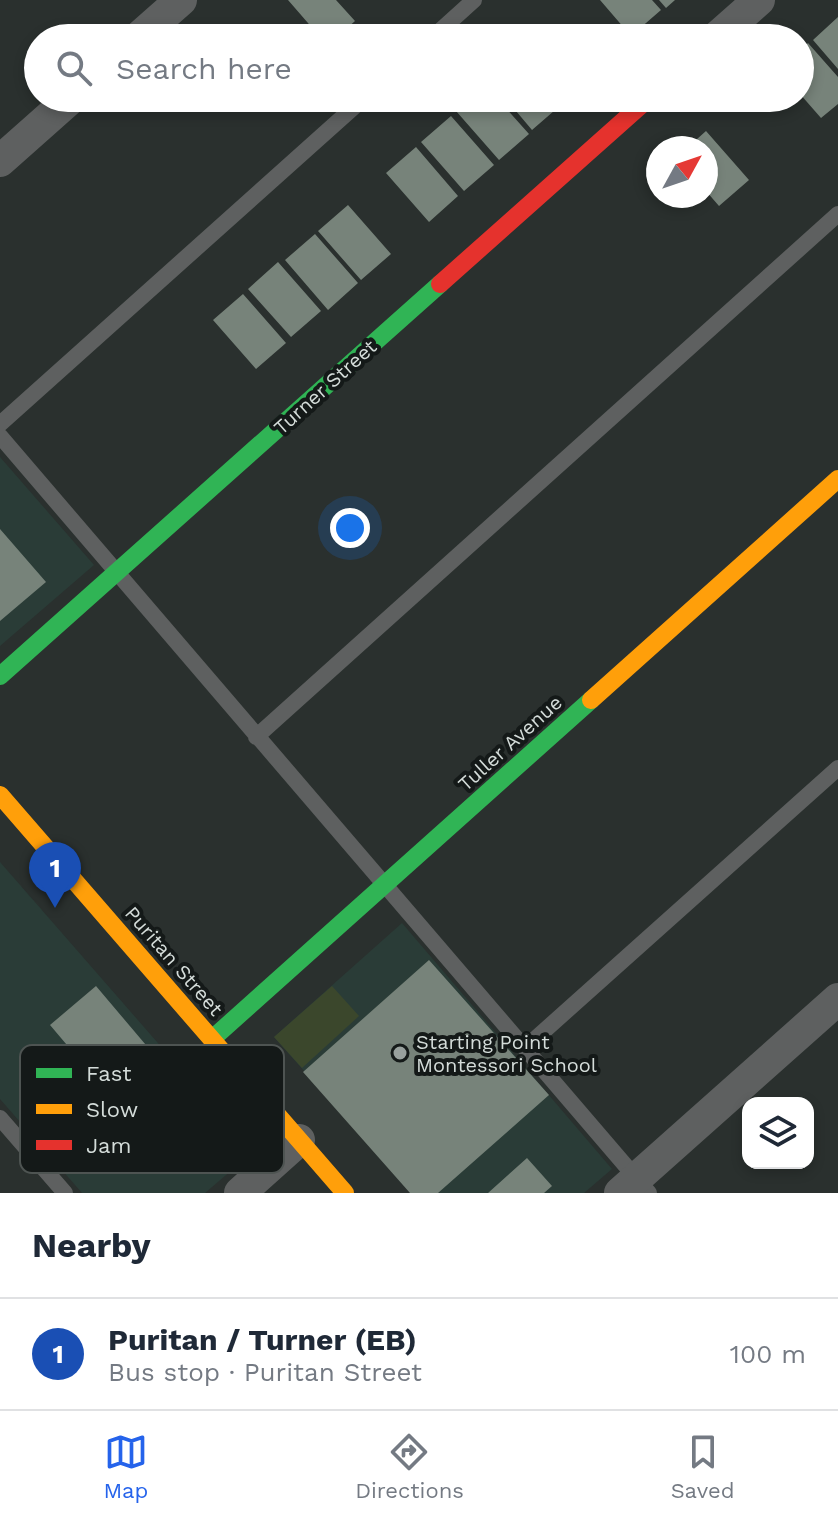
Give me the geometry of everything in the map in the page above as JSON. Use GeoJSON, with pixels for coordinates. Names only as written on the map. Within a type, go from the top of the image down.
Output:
{"type":"FeatureCollection","features":[{"type":"Feature","properties":{"kind":"street"},"geometry":{"type":"LineString","coordinates":[[154,24],[181,0]]}},
{"type":"Feature","properties":{"kind":"street"},"geometry":{"type":"LineString","coordinates":[[732,24],[759,0]]}},
{"type":"Feature","properties":{"kind":"street"},"geometry":{"type":"LineString","coordinates":[[0,161],[55,112]]}},
{"type":"Feature","properties":{"kind":"street","name":"Turner Street"},"geometry":{"type":"LineString","coordinates":[[0,676],[633,112]]}},
{"type":"Feature","properties":{"kind":"street","name":"Tuller Avenue"},"geometry":{"type":"LineString","coordinates":[[212,1039],[838,479]]}},
{"type":"Feature","properties":{"kind":"street","name":"Puritan Street"},"geometry":{"type":"LineString","coordinates":[[0,795],[217,1045]]}},
{"type":"Feature","properties":{"kind":"street"},"geometry":{"type":"LineString","coordinates":[[636,1188],[838,999]]}},
{"type":"Feature","properties":{"kind":"street","name":"Puritan Street"},"geometry":{"type":"LineString","coordinates":[[284,1123],[345,1193]]}},
{"type":"Feature","properties":{"kind":"street"},"geometry":{"type":"LineString","coordinates":[[284,1153],[299,1140]]}},
{"type":"Feature","properties":{"kind":"street"},"geometry":{"type":"LineString","coordinates":[[240,1193],[262,1173]]}},
{"type":"Feature","properties":{"kind":"lane"},"geometry":{"type":"LineString","coordinates":[[447,24],[474,0]]}},
{"type":"Feature","properties":{"kind":"lane"},"geometry":{"type":"LineString","coordinates":[[0,424],[348,112]]}},
{"type":"Feature","properties":{"kind":"lane"},"geometry":{"type":"LineString","coordinates":[[256,737],[838,214]]}},
{"type":"Feature","properties":{"kind":"lane"},"geometry":{"type":"LineString","coordinates":[[0,436],[525,1048],[636,1188]]}},
{"type":"Feature","properties":{"kind":"lane"},"geometry":{"type":"LineString","coordinates":[[525,1048],[838,768]]}},
{"type":"Feature","properties":{"kind":"lane"},"geometry":{"type":"LineString","coordinates":[[0,1118],[20,1141]]}},
{"type":"Feature","properties":{"kind":"lane"},"geometry":{"type":"LineString","coordinates":[[48,1173],[65,1193]]}},
{"type":"Feature","properties":{"kind":"shaded area"},"geometry":{"type":"Polygon","coordinates":[[[0,457],[94,565],[0,646],[0,457]]]}},
{"type":"Feature","properties":{"kind":"shaded area"},"geometry":{"type":"Polygon","coordinates":[[[0,862],[160,1045],[20,1045],[20,1122],[0,1099],[0,862]]]}},
{"type":"Feature","properties":{"kind":"shaded area","name":"Starting Point Montessori School"},"geometry":{"type":"Polygon","coordinates":[[[402,923],[612,1169],[584,1193],[412,1193],[274,1037],[402,923]]]}},
{"type":"Feature","properties":{"kind":"shaded area"},"geometry":{"type":"Polygon","coordinates":[[[65,1173],[228,1173],[205,1193],[82,1193],[65,1173]]]}},
{"type":"Feature","properties":{"kind":"green space"},"geometry":{"type":"Polygon","coordinates":[[[332,986],[359,1016],[302,1068],[274,1037],[332,986]]]}},
{"type":"Feature","properties":{"kind":"building"},"geometry":{"type":"Polygon","coordinates":[[[288,0],[336,0],[355,21],[352,24],[309,24],[288,0]]]}},
{"type":"Feature","properties":{"kind":"building"},"geometry":{"type":"Polygon","coordinates":[[[600,0],[652,0],[661,10],[645,24],[621,24],[600,0]]]}},
{"type":"Feature","properties":{"kind":"building"},"geometry":{"type":"Polygon","coordinates":[[[659,0],[675,0],[666,8],[659,0]]]}},
{"type":"Feature","properties":{"kind":"building"},"geometry":{"type":"Polygon","coordinates":[[[838,17],[838,69],[814,41],[838,17]]]}},
{"type":"Feature","properties":{"kind":"building"},"geometry":{"type":"Polygon","coordinates":[[[814,50],[838,77],[838,104],[821,118],[814,110],[814,50]]]}},
{"type":"Feature","properties":{"kind":"building"},"geometry":{"type":"Polygon","coordinates":[[[457,112],[509,112],[529,134],[499,160],[457,112]]]}},
{"type":"Feature","properties":{"kind":"building"},"geometry":{"type":"Polygon","coordinates":[[[517,112],[553,112],[532,130],[517,112]]]}},
{"type":"Feature","properties":{"kind":"building"},"geometry":{"type":"Polygon","coordinates":[[[451,116],[494,165],[464,191],[421,142],[451,116]]]}},
{"type":"Feature","properties":{"kind":"building"},"geometry":{"type":"Polygon","coordinates":[[[718,145],[749,180],[718,205],[718,145]]]}},
{"type":"Feature","properties":{"kind":"building"},"geometry":{"type":"Polygon","coordinates":[[[416,147],[458,196],[429,222],[386,173],[416,147]]]}},
{"type":"Feature","properties":{"kind":"building"},"geometry":{"type":"Polygon","coordinates":[[[348,205],[391,254],[361,280],[318,231],[348,205]]]}},
{"type":"Feature","properties":{"kind":"building"},"geometry":{"type":"Polygon","coordinates":[[[315,234],[358,283],[328,310],[285,260],[315,234]]]}},
{"type":"Feature","properties":{"kind":"building"},"geometry":{"type":"Polygon","coordinates":[[[278,262],[321,311],[291,337],[248,289],[278,262]]]}},
{"type":"Feature","properties":{"kind":"building"},"geometry":{"type":"Polygon","coordinates":[[[243,294],[286,343],[256,369],[213,320],[243,294]]]}},
{"type":"Feature","properties":{"kind":"building"},"geometry":{"type":"Polygon","coordinates":[[[0,529],[46,582],[0,621],[0,529]]]}},
{"type":"Feature","properties":{"kind":"building","name":"Starting Point Montessori School"},"geometry":{"type":"Polygon","coordinates":[[[429,960],[549,1095],[438,1193],[410,1193],[303,1072],[429,960]]]}},
{"type":"Feature","properties":{"kind":"building"},"geometry":{"type":"Polygon","coordinates":[[[96,986],[146,1045],[67,1045],[50,1025],[96,986]]]}},
{"type":"Feature","properties":{"kind":"building"},"geometry":{"type":"Polygon","coordinates":[[[527,1158],[552,1186],[544,1193],[488,1193],[527,1158]]]}},
{"type":"Feature","properties":{"kind":"traffic: fast"},"geometry":{"type":"LineString","coordinates":[[0,676],[440,284]]}},
{"type":"Feature","properties":{"kind":"traffic: fast"},"geometry":{"type":"LineString","coordinates":[[212,1039],[591,700]]}},
{"type":"Feature","properties":{"kind":"traffic: slow"},"geometry":{"type":"LineString","coordinates":[[591,700],[838,479]]}},
{"type":"Feature","properties":{"kind":"traffic: slow"},"geometry":{"type":"LineString","coordinates":[[0,795],[217,1045]]}},
{"type":"Feature","properties":{"kind":"traffic: slow"},"geometry":{"type":"LineString","coordinates":[[284,1123],[345,1193]]}},
{"type":"Feature","properties":{"kind":"traffic: jam"},"geometry":{"type":"LineString","coordinates":[[440,284],[633,112]]}},
{"type":"Feature","properties":{"kind":"place","name":"Puritan / Turner (EB)"},"geometry":{"type":"Point","coordinates":[55,908]}},
{"type":"Feature","properties":{"kind":"place","name":"Starting Point Montessori School"},"geometry":{"type":"Point","coordinates":[400,1053]}}]}
